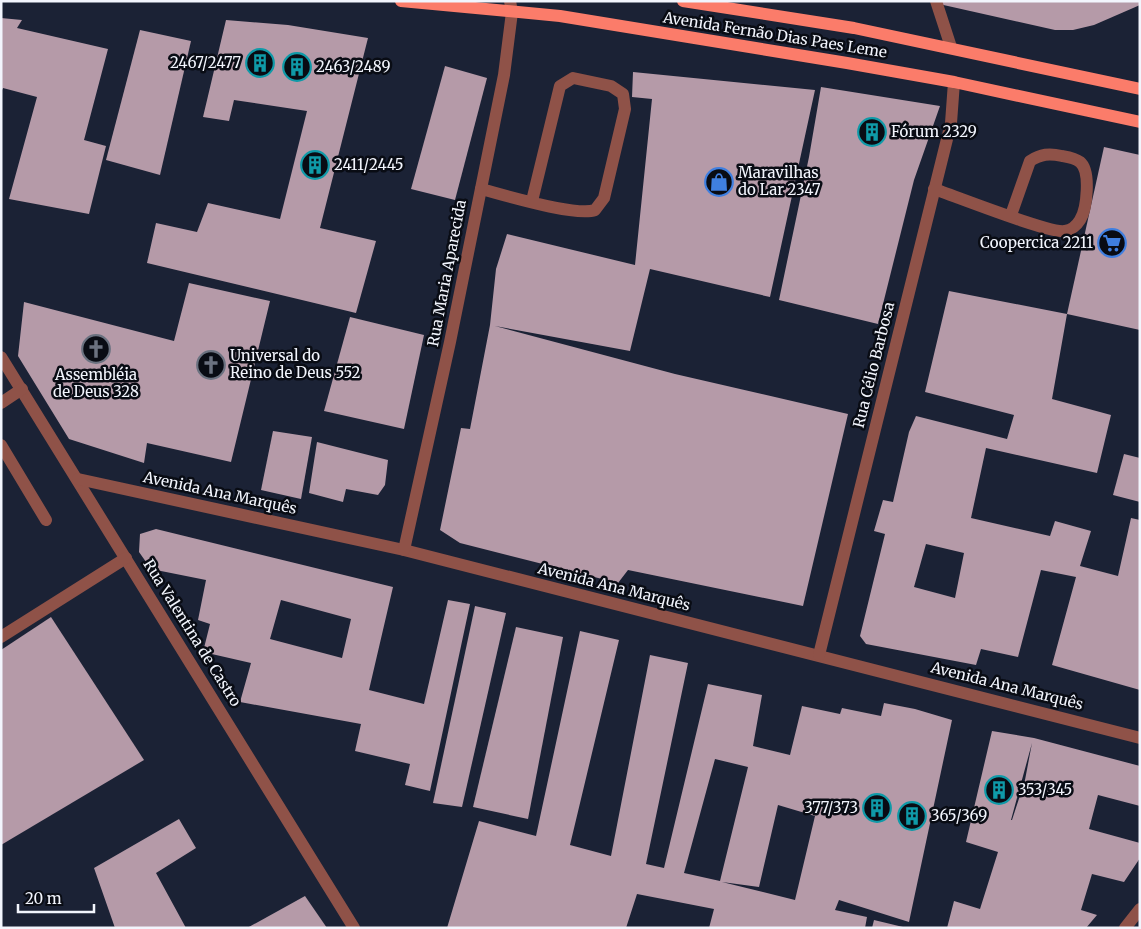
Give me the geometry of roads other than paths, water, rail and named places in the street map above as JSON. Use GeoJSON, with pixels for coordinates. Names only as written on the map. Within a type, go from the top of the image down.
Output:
{"type":"FeatureCollection","features":[{"type":"Feature","properties":{"kind":"main road","name":"Avenida Fernão Dias Paes Leme"},"geometry":{"type":"LineString","coordinates":[[401,1],[511,6],[847,62],[954,82],[1140,122]]}},
{"type":"Feature","properties":{"kind":"main road","name":"Avenida Fernão Dias Paes Leme"},"geometry":{"type":"LineString","coordinates":[[682,1],[854,28],[951,47],[1140,89]]}},
{"type":"Feature","properties":{"kind":"street"},"geometry":{"type":"LineString","coordinates":[[936,1],[951,47]]}},
{"type":"Feature","properties":{"kind":"street","name":"Rua Maria Aparecida"},"geometry":{"type":"LineString","coordinates":[[404,550],[504,75],[511,6]]}},
{"type":"Feature","properties":{"kind":"street"},"geometry":{"type":"LineString","coordinates":[[481,189],[532,201],[581,212],[589,213],[601,205],[626,109],[623,94],[618,89],[580,78],[566,81],[560,86],[532,201]]}},
{"type":"Feature","properties":{"kind":"street","name":"Rua Célio Barbosa"},"geometry":{"type":"LineString","coordinates":[[819,655],[950,123],[954,82]]}},
{"type":"Feature","properties":{"kind":"street"},"geometry":{"type":"LineString","coordinates":[[934,188],[1053,230],[1065,231],[1074,227],[1081,219],[1088,179],[1085,169],[1080,162],[1072,158],[1049,153],[1030,160],[1011,215]]}},
{"type":"Feature","properties":{"kind":"street","name":"Rua Valentina de Castro"},"geometry":{"type":"LineString","coordinates":[[1,357],[354,928]]}},
{"type":"Feature","properties":{"kind":"street"},"geometry":{"type":"LineString","coordinates":[[1,403],[22,389]]}},
{"type":"Feature","properties":{"kind":"street"},"geometry":{"type":"LineString","coordinates":[[1,445],[46,520]]}},
{"type":"Feature","properties":{"kind":"street","name":"Avenida Ana Marquês"},"geometry":{"type":"LineString","coordinates":[[78,479],[404,550],[1140,738]]}},
{"type":"Feature","properties":{"kind":"street"},"geometry":{"type":"LineString","coordinates":[[1,637],[126,558]]}},
{"type":"Feature","properties":{"kind":"street"},"geometry":{"type":"LineString","coordinates":[[1125,928],[1140,909]]}},
{"type":"Feature","properties":{"kind":"place","name":"2467/2477"},"geometry":{"type":"Point","coordinates":[260,63]}},
{"type":"Feature","properties":{"kind":"place","name":"2463/2489"},"geometry":{"type":"Point","coordinates":[297,67]}},
{"type":"Feature","properties":{"kind":"place","name":"Fórum 2329"},"geometry":{"type":"Point","coordinates":[872,132]}},
{"type":"Feature","properties":{"kind":"place","name":"2411/2445"},"geometry":{"type":"Point","coordinates":[315,165]}},
{"type":"Feature","properties":{"kind":"place","name":"Maravilhas do Lar 2347"},"geometry":{"type":"Point","coordinates":[719,182]}},
{"type":"Feature","properties":{"kind":"place","name":"Coopercica 2211"},"geometry":{"type":"Point","coordinates":[1112,243]}},
{"type":"Feature","properties":{"kind":"place","name":"Assembléia de Deus 328"},"geometry":{"type":"Point","coordinates":[96,349]}},
{"type":"Feature","properties":{"kind":"place","name":"Universal do Reino de Deus 552"},"geometry":{"type":"Point","coordinates":[211,365]}},
{"type":"Feature","properties":{"kind":"place","name":"353/345"},"geometry":{"type":"Point","coordinates":[999,790]}},
{"type":"Feature","properties":{"kind":"place","name":"377/373"},"geometry":{"type":"Point","coordinates":[877,808]}},
{"type":"Feature","properties":{"kind":"place","name":"365/369"},"geometry":{"type":"Point","coordinates":[912,816]}}]}
